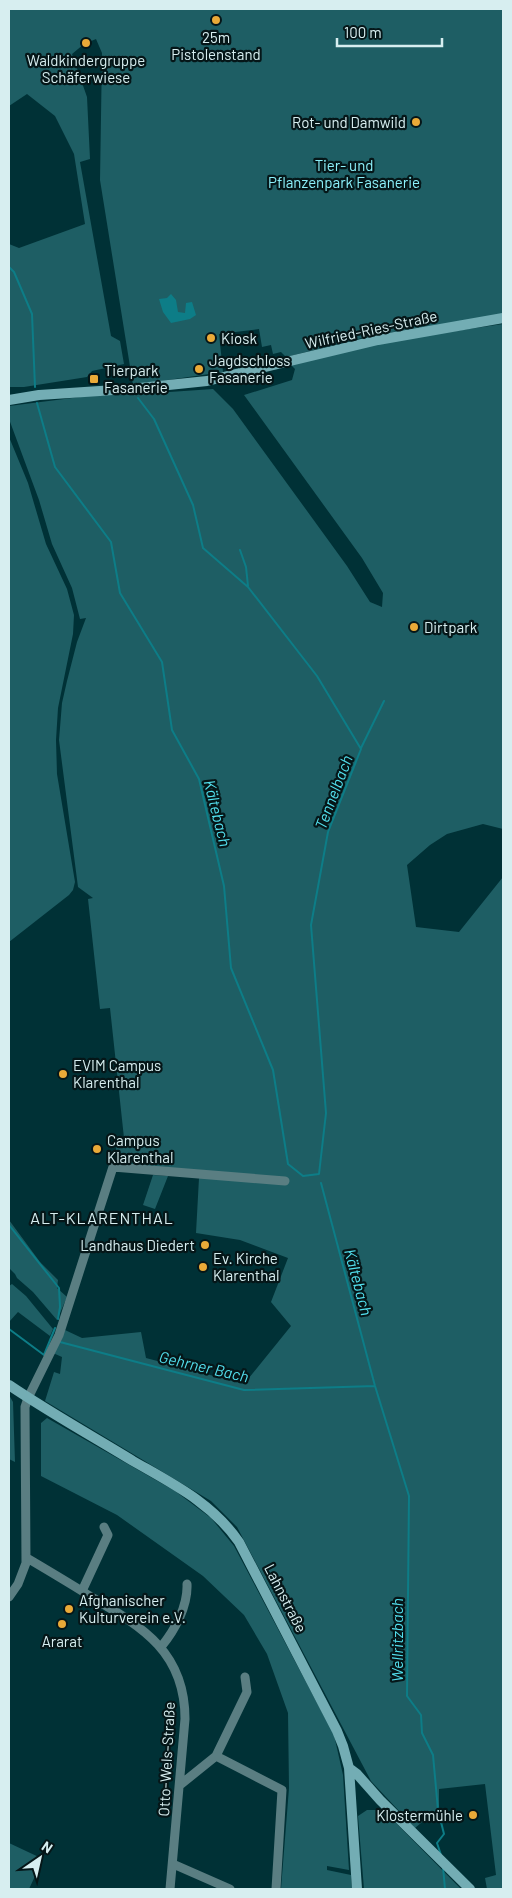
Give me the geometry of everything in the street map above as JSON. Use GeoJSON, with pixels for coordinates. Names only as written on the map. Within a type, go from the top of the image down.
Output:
{"type":"FeatureCollection","features":[{"type":"Feature","properties":{"kind":"street","name":"Wilfried-Ries-Straße"},"geometry":{"type":"LineString","coordinates":[[9,400],[39,395],[130,389],[207,381],[378,340],[503,318]]}},
{"type":"Feature","properties":{"kind":"street"},"geometry":{"type":"LineString","coordinates":[[9,1597],[25,1570],[27,1558],[24,1428],[28,1398],[60,1335],[113,1167],[285,1181]]}},
{"type":"Feature","properties":{"kind":"street","name":"Lahnstraße"},"geometry":{"type":"LineString","coordinates":[[9,1385],[194,1497],[214,1512],[227,1526],[244,1550],[344,1746],[349,1768],[357,1889]]}},
{"type":"Feature","properties":{"kind":"street"},"geometry":{"type":"LineString","coordinates":[[82,1591],[108,1536],[104,1527]]}},
{"type":"Feature","properties":{"kind":"street","name":"Otto-Wels-Straße"},"geometry":{"type":"LineString","coordinates":[[27,1558],[135,1623],[161,1647],[176,1671],[184,1699],[186,1719],[170,1889]]}},
{"type":"Feature","properties":{"kind":"street"},"geometry":{"type":"LineString","coordinates":[[161,1647],[170,1636],[188,1598],[187,1584]]}},
{"type":"Feature","properties":{"kind":"street"},"geometry":{"type":"LineString","coordinates":[[180,1785],[216,1756],[247,1692],[246,1677]]}},
{"type":"Feature","properties":{"kind":"street"},"geometry":{"type":"LineString","coordinates":[[216,1756],[282,1790],[276,1889]]}},
{"type":"Feature","properties":{"kind":"street"},"geometry":{"type":"LineString","coordinates":[[349,1768],[470,1889]]}},
{"type":"Feature","properties":{"kind":"street"},"geometry":{"type":"LineString","coordinates":[[173,1864],[230,1889]]}},
{"type":"Feature","properties":{"kind":"green space","name":"Tier- und Pflanzenpark Fasanerie"},"geometry":{"type":"Polygon","coordinates":[[[9,9],[503,9],[503,315],[374,335],[286,357],[281,352],[273,354],[271,345],[262,347],[259,329],[219,334],[223,372],[133,385],[100,180],[102,53],[96,39],[84,44],[72,54],[87,97],[90,159],[80,162],[111,336],[120,341],[124,364],[92,371],[87,377],[24,387],[9,387],[9,244],[19,248],[85,224],[74,154],[55,116],[27,94],[9,106],[9,9]]]}},
{"type":"Feature","properties":{"kind":"green space"},"geometry":{"type":"Polygon","coordinates":[[[503,324],[503,829],[483,824],[447,834],[430,845],[407,865],[416,927],[459,932],[503,877],[503,1889],[487,1889],[485,1878],[496,1875],[485,1784],[439,1789],[439,1808],[415,1828],[371,1781],[237,1527],[211,1501],[45,1401],[54,1372],[60,1374],[62,1357],[53,1353],[65,1330],[82,1338],[141,1332],[146,1358],[244,1384],[291,1326],[271,1302],[288,1258],[240,1240],[196,1233],[199,1178],[118,1164],[115,1140],[124,1138],[110,1008],[100,1009],[88,899],[93,898],[78,887],[59,740],[62,703],[77,642],[86,618],[80,619],[72,588],[52,544],[39,500],[9,419],[9,406],[88,396],[213,389],[233,409],[347,566],[370,602],[382,607],[383,593],[362,558],[244,395],[292,380],[295,369],[291,365],[387,341],[503,324]]]}},
{"type":"Feature","properties":{"kind":"green space"},"geometry":{"type":"Polygon","coordinates":[[[9,437],[28,483],[46,544],[67,589],[74,615],[73,634],[58,708],[56,740],[57,774],[75,882],[73,890],[69,895],[9,942],[9,437]]]}},
{"type":"Feature","properties":{"kind":"green space"},"geometry":{"type":"Polygon","coordinates":[[[153,1175],[168,1176],[155,1209],[143,1205],[153,1175]]]}},
{"type":"Feature","properties":{"kind":"green space"},"geometry":{"type":"Polygon","coordinates":[[[9,1220],[40,1262],[58,1280],[57,1288],[67,1297],[57,1320],[9,1268],[9,1220]]]}},
{"type":"Feature","properties":{"kind":"green space"},"geometry":{"type":"Polygon","coordinates":[[[12,1284],[26,1296],[53,1329],[50,1336],[18,1312],[9,1322],[9,1286],[12,1284]]]}},
{"type":"Feature","properties":{"kind":"green space"},"geometry":{"type":"Polygon","coordinates":[[[9,1395],[13,1402],[15,1462],[9,1459],[9,1395]]]}},
{"type":"Feature","properties":{"kind":"green space"},"geometry":{"type":"Polygon","coordinates":[[[47,1418],[175,1491],[211,1518],[234,1546],[334,1735],[343,1775],[349,1870],[327,1866],[327,1870],[351,1875],[352,1889],[281,1889],[289,1788],[288,1713],[267,1654],[244,1615],[203,1576],[117,1515],[41,1476],[41,1423],[47,1418]]]}},
{"type":"Feature","properties":{"kind":"green space"},"geometry":{"type":"Polygon","coordinates":[[[367,1810],[383,1810],[461,1889],[364,1889],[358,1816],[367,1810]]]}},
{"type":"Feature","properties":{"kind":"green space"},"geometry":{"type":"Polygon","coordinates":[[[9,1843],[43,1859],[29,1889],[9,1889],[9,1843]]]}},
{"type":"Feature","properties":{"kind":"shaded area"},"geometry":{"type":"Polygon","coordinates":[[[171,294],[176,300],[178,312],[185,313],[186,303],[192,302],[196,315],[190,319],[171,323],[163,312],[159,299],[167,298],[171,294]]]}},
{"type":"Feature","properties":{"kind":"waterway","name":"Kältebach"},"geometry":{"type":"LineString","coordinates":[[9,267],[14,272],[32,314],[35,387]]}},
{"type":"Feature","properties":{"kind":"waterway","name":"Tennelbach"},"geometry":{"type":"LineString","coordinates":[[37,403],[55,467],[111,542],[120,593],[162,662],[172,730],[199,779],[224,886],[231,968],[273,1070],[288,1164],[303,1176],[319,1174],[326,1113],[311,925],[328,832],[361,749],[317,676],[248,587],[203,548],[193,505],[154,419],[138,398]]}},
{"type":"Feature","properties":{"kind":"waterway"},"geometry":{"type":"LineString","coordinates":[[240,550],[246,567],[248,586]]}},
{"type":"Feature","properties":{"kind":"waterway"},"geometry":{"type":"LineString","coordinates":[[361,748],[384,701]]}},
{"type":"Feature","properties":{"kind":"waterway","name":"Wellritzbach"},"geometry":{"type":"LineString","coordinates":[[321,1183],[375,1386],[409,1496],[407,1696],[421,1715],[422,1733],[433,1755],[438,1810],[444,1834],[437,1843],[441,1855]]}},
{"type":"Feature","properties":{"kind":"waterway"},"geometry":{"type":"LineString","coordinates":[[9,1225],[59,1288],[60,1307],[58,1319]]}},
{"type":"Feature","properties":{"kind":"waterway","name":"Gehrner Bach"},"geometry":{"type":"LineString","coordinates":[[9,1329],[44,1355],[55,1328]]}},
{"type":"Feature","properties":{"kind":"waterway","name":"Gehrner Bach"},"geometry":{"type":"LineString","coordinates":[[60,1342],[244,1390],[375,1386]]}},
{"type":"Feature","properties":{"kind":"waterway","name":"Wellritzbach"},"geometry":{"type":"LineString","coordinates":[[443,1867],[445,1889]]}},
{"type":"Feature","properties":{"kind":"place","name":"25m Pistolenstand"},"geometry":{"type":"Point","coordinates":[216,20]}},
{"type":"Feature","properties":{"kind":"place","name":"Waldkindergruppe Schäferwiese"},"geometry":{"type":"Point","coordinates":[86,43]}},
{"type":"Feature","properties":{"kind":"place","name":"Rot- und Damwild"},"geometry":{"type":"Point","coordinates":[416,122]}},
{"type":"Feature","properties":{"kind":"place","name":"Kiosk"},"geometry":{"type":"Point","coordinates":[211,338]}},
{"type":"Feature","properties":{"kind":"place","name":"Jagdschloss Fasanerie"},"geometry":{"type":"Point","coordinates":[199,369]}},
{"type":"Feature","properties":{"kind":"place","name":"Tierpark Fasanerie"},"geometry":{"type":"Point","coordinates":[94,379]}},
{"type":"Feature","properties":{"kind":"place","name":"Dirtpark"},"geometry":{"type":"Point","coordinates":[414,627]}},
{"type":"Feature","properties":{"kind":"place","name":"EVIM Campus Klarenthal"},"geometry":{"type":"Point","coordinates":[63,1074]}},
{"type":"Feature","properties":{"kind":"place","name":"Campus Klarenthal"},"geometry":{"type":"Point","coordinates":[97,1149]}},
{"type":"Feature","properties":{"kind":"place","name":"Landhaus Diedert"},"geometry":{"type":"Point","coordinates":[205,1245]}},
{"type":"Feature","properties":{"kind":"place","name":"Ev. Kirche Klarenthal"},"geometry":{"type":"Point","coordinates":[203,1267]}},
{"type":"Feature","properties":{"kind":"place","name":"Afghanischer Kulturverein e.V."},"geometry":{"type":"Point","coordinates":[69,1609]}},
{"type":"Feature","properties":{"kind":"place","name":"Ararat"},"geometry":{"type":"Point","coordinates":[62,1624]}},
{"type":"Feature","properties":{"kind":"place","name":"Klostermühle"},"geometry":{"type":"Point","coordinates":[473,1815]}},
{"type":"Feature","properties":{"kind":"district","name":"ALT-KLARENTHAL"},"geometry":{"type":"Point","coordinates":[102,1217]}}]}
